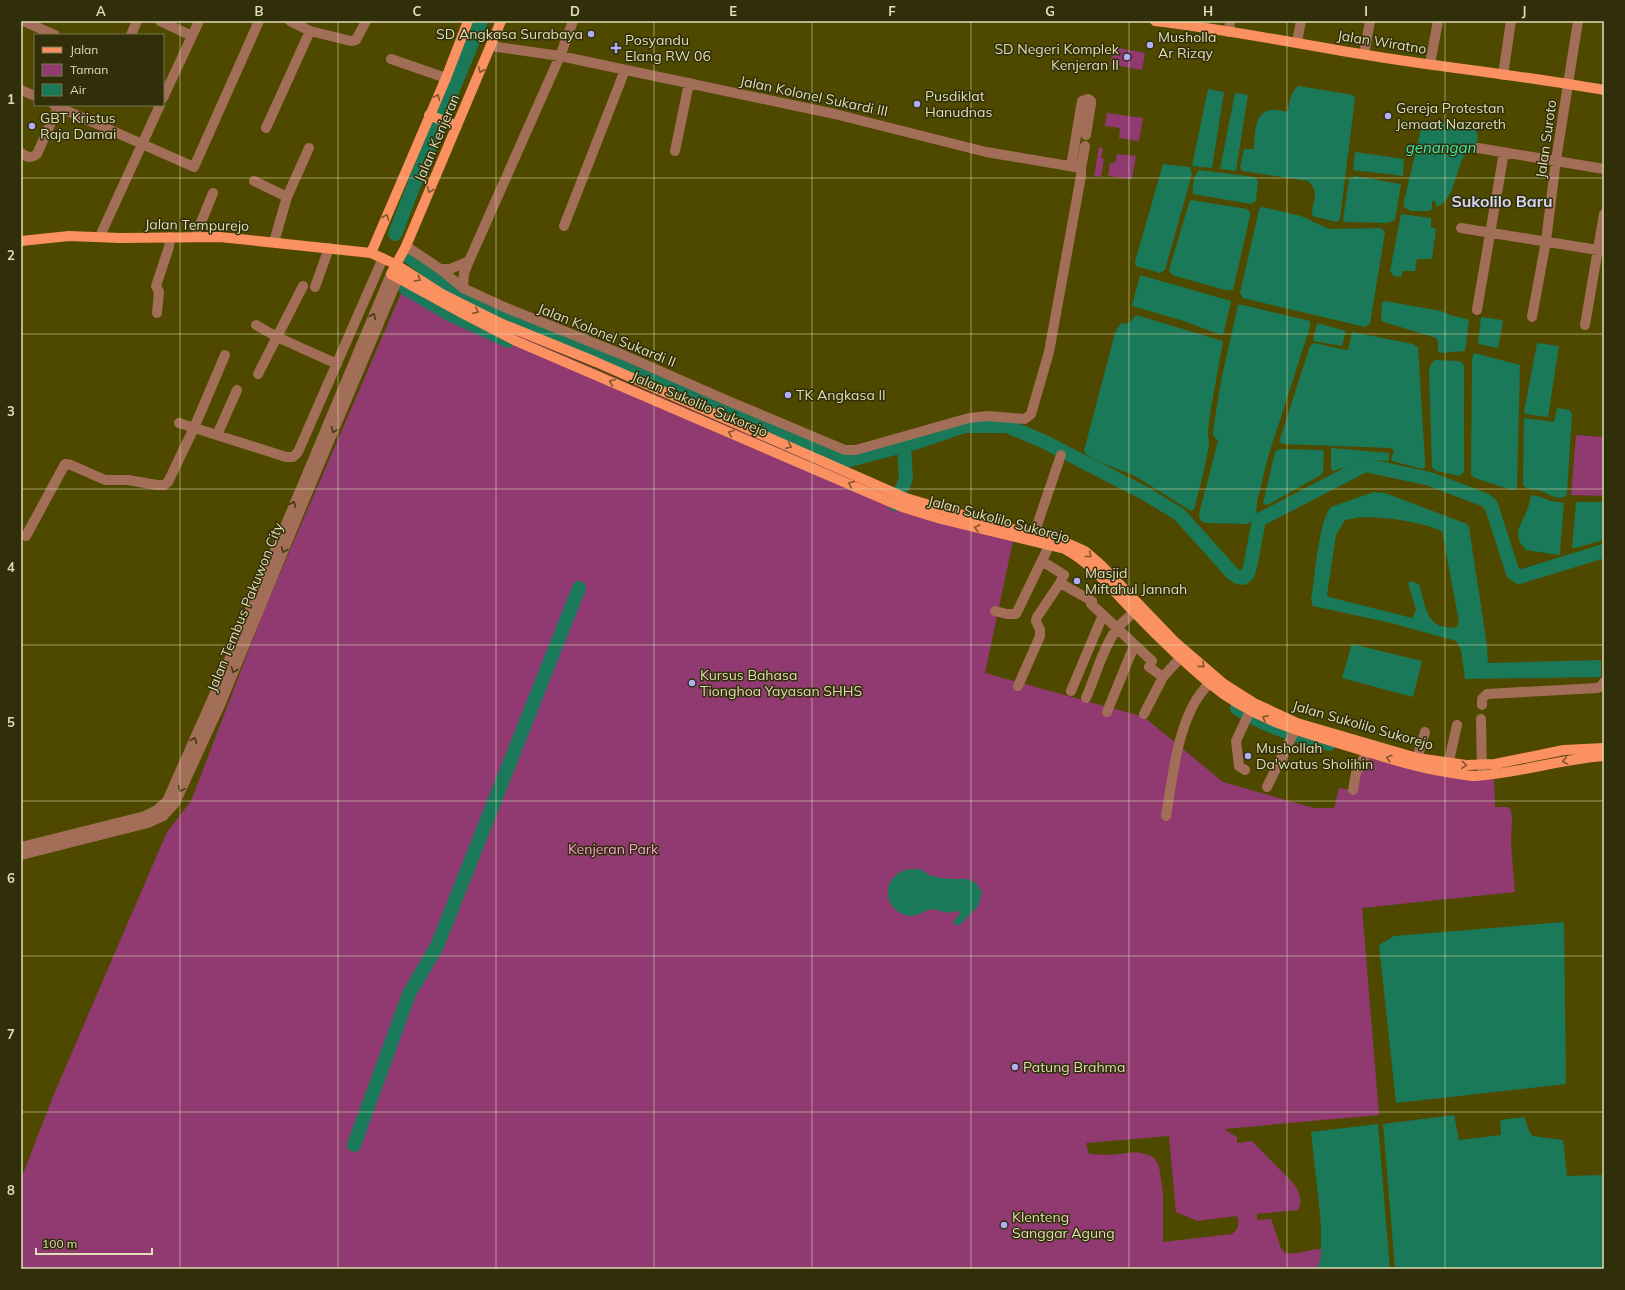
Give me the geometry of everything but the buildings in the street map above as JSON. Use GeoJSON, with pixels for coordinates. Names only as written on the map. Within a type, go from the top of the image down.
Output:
{"type":"FeatureCollection","features":[{"type":"Feature","properties":{"kind":"main road","name":"Jalan Kenjeran"},"geometry":{"type":"LineString","coordinates":[[371,253],[446,78],[468,21]]}},
{"type":"Feature","properties":{"kind":"main road","name":"Jalan Kenjeran"},"geometry":{"type":"LineString","coordinates":[[397,272],[406,246],[501,21]]}},
{"type":"Feature","properties":{"kind":"main road","name":"Jalan Wiratno"},"geometry":{"type":"LineString","coordinates":[[1157,21],[1604,90]]}},
{"type":"Feature","properties":{"kind":"main road"},"geometry":{"type":"LineString","coordinates":[[430,116],[456,126]]}},
{"type":"Feature","properties":{"kind":"main road","name":"Jalan Tempurejo"},"geometry":{"type":"LineString","coordinates":[[21,241],[69,236],[220,237],[371,253],[383,258],[397,272]]}},
{"type":"Feature","properties":{"kind":"main road","name":"Jalan Sukolilo Sukorejo"},"geometry":{"type":"LineString","coordinates":[[397,272],[500,323],[596,362],[874,489]]}},
{"type":"Feature","properties":{"kind":"main road","name":"Jalan Sukolilo Sukorejo"},"geometry":{"type":"LineString","coordinates":[[397,272],[516,341],[904,502],[991,532],[1048,547],[1066,546],[1078,556],[1131,615],[1180,658],[1207,686],[1221,687]]}},
{"type":"Feature","properties":{"kind":"main road"},"geometry":{"type":"LineString","coordinates":[[591,373],[596,362]]}},
{"type":"Feature","properties":{"kind":"main road","name":"Jalan Sukolilo Sukorejo"},"geometry":{"type":"LineString","coordinates":[[904,502],[1034,534],[1066,546],[1085,551],[1092,556],[1155,623],[1180,658],[1221,687],[1232,701],[1249,712],[1294,731],[1330,737],[1366,752],[1447,767],[1471,776],[1494,774],[1582,758],[1604,756]]}},
{"type":"Feature","properties":{"kind":"main road","name":"Jalan Sukolilo Sukorejo"},"geometry":{"type":"LineString","coordinates":[[1447,767],[1495,764],[1564,750],[1604,748]]}},
{"type":"Feature","properties":{"kind":"street"},"geometry":{"type":"LineString","coordinates":[[23,21],[53,34]]}},
{"type":"Feature","properties":{"kind":"street"},"geometry":{"type":"LineString","coordinates":[[131,34],[137,21]]}},
{"type":"Feature","properties":{"kind":"street"},"geometry":{"type":"LineString","coordinates":[[160,21],[192,36]]}},
{"type":"Feature","properties":{"kind":"street"},"geometry":{"type":"LineString","coordinates":[[164,96],[199,21]]}},
{"type":"Feature","properties":{"kind":"street"},"geometry":{"type":"LineString","coordinates":[[21,153],[29,158],[34,157],[37,154],[56,106],[141,145],[193,167],[195,166],[259,21]]}},
{"type":"Feature","properties":{"kind":"street"},"geometry":{"type":"LineString","coordinates":[[290,21],[310,31],[351,41],[356,40],[366,21]]}},
{"type":"Feature","properties":{"kind":"street"},"geometry":{"type":"LineString","coordinates":[[463,288],[464,273],[560,56],[573,21]]}},
{"type":"Feature","properties":{"kind":"street"},"geometry":{"type":"LineString","coordinates":[[1229,32],[1230,21]]}},
{"type":"Feature","properties":{"kind":"street"},"geometry":{"type":"LineString","coordinates":[[1297,42],[1301,21]]}},
{"type":"Feature","properties":{"kind":"street"},"geometry":{"type":"LineString","coordinates":[[1364,54],[1370,21]]}},
{"type":"Feature","properties":{"kind":"street"},"geometry":{"type":"LineString","coordinates":[[1430,64],[1438,21]]}},
{"type":"Feature","properties":{"kind":"street"},"geometry":{"type":"LineString","coordinates":[[1504,75],[1511,21]]}},
{"type":"Feature","properties":{"kind":"street","name":"Jalan Suroto"},"geometry":{"type":"LineString","coordinates":[[1532,317],[1546,241],[1556,160],[1578,21]]}},
{"type":"Feature","properties":{"kind":"street"},"geometry":{"type":"LineString","coordinates":[[266,128],[310,31]]}},
{"type":"Feature","properties":{"kind":"street","name":"Jalan Kolonel Sukardi III"},"geometry":{"type":"LineString","coordinates":[[491,46],[560,56],[835,114],[986,152],[1071,166]]}},
{"type":"Feature","properties":{"kind":"street"},"geometry":{"type":"LineString","coordinates":[[391,59],[446,78]]}},
{"type":"Feature","properties":{"kind":"street"},"geometry":{"type":"LineString","coordinates":[[564,226],[625,70]]}},
{"type":"Feature","properties":{"kind":"street"},"geometry":{"type":"LineString","coordinates":[[675,151],[689,84]]}},
{"type":"Feature","properties":{"kind":"street"},"geometry":{"type":"LineString","coordinates":[[21,90],[34,96]]}},
{"type":"Feature","properties":{"kind":"street"},"geometry":{"type":"LineString","coordinates":[[1071,166],[1082,101],[1088,98],[1091,101],[1091,104],[1086,135]]}},
{"type":"Feature","properties":{"kind":"street"},"geometry":{"type":"LineString","coordinates":[[100,236],[160,106]]}},
{"type":"Feature","properties":{"kind":"street"},"geometry":{"type":"LineString","coordinates":[[1071,166],[1085,146]]}},
{"type":"Feature","properties":{"kind":"street"},"geometry":{"type":"LineString","coordinates":[[274,242],[287,197],[309,148]]}},
{"type":"Feature","properties":{"kind":"street"},"geometry":{"type":"LineString","coordinates":[[1478,148],[1604,169]]}},
{"type":"Feature","properties":{"kind":"street"},"geometry":{"type":"LineString","coordinates":[[1477,310],[1504,152]]}},
{"type":"Feature","properties":{"kind":"street","name":"Jalan Kolonel Sukardi II"},"geometry":{"type":"LineString","coordinates":[[406,246],[440,269],[463,288],[504,307],[621,354],[845,450],[856,450],[969,418],[988,416],[1025,420],[1028,418],[1035,406],[1049,352],[1081,176],[1071,166]]}},
{"type":"Feature","properties":{"kind":"street"},"geometry":{"type":"LineString","coordinates":[[254,181],[287,197]]}},
{"type":"Feature","properties":{"kind":"street"},"geometry":{"type":"LineString","coordinates":[[196,237],[213,193]]}},
{"type":"Feature","properties":{"kind":"street"},"geometry":{"type":"LineString","coordinates":[[1585,325],[1601,250],[1604,214]]}},
{"type":"Feature","properties":{"kind":"street"},"geometry":{"type":"LineString","coordinates":[[1461,228],[1601,250]]}},
{"type":"Feature","properties":{"kind":"street"},"geometry":{"type":"LineString","coordinates":[[156,313],[159,292],[156,286],[169,247],[170,237]]}},
{"type":"Feature","properties":{"kind":"street"},"geometry":{"type":"LineString","coordinates":[[315,287],[329,248]]}},
{"type":"Feature","properties":{"kind":"street"},"geometry":{"type":"LineString","coordinates":[[179,422],[286,457],[293,457],[298,452],[383,258]]}},
{"type":"Feature","properties":{"kind":"street"},"geometry":{"type":"LineString","coordinates":[[440,269],[450,269],[469,261]]}},
{"type":"Feature","properties":{"kind":"street","name":"Jalan Tembus Pakuwon City"},"geometry":{"type":"LineString","coordinates":[[21,847],[145,816],[157,810],[167,801],[397,272]]}},
{"type":"Feature","properties":{"kind":"street","name":"Jalan Tembus Pakuwon City"},"geometry":{"type":"LineString","coordinates":[[21,854],[148,823],[163,816],[175,803],[220,705],[397,272]]}},
{"type":"Feature","properties":{"kind":"street"},"geometry":{"type":"LineString","coordinates":[[258,374],[304,286]]}},
{"type":"Feature","properties":{"kind":"street"},"geometry":{"type":"LineString","coordinates":[[256,325],[277,337],[337,364]]}},
{"type":"Feature","properties":{"kind":"street"},"geometry":{"type":"LineString","coordinates":[[26,536],[65,464],[71,465],[105,480],[128,480],[164,485],[168,482],[194,428],[225,355]]}},
{"type":"Feature","properties":{"kind":"street"},"geometry":{"type":"LineString","coordinates":[[217,435],[237,390]]}},
{"type":"Feature","properties":{"kind":"street"},"geometry":{"type":"LineString","coordinates":[[1034,534],[1061,455]]}},
{"type":"Feature","properties":{"kind":"street"},"geometry":{"type":"LineString","coordinates":[[995,611],[1007,614],[1016,614],[1048,547]]}},
{"type":"Feature","properties":{"kind":"street"},"geometry":{"type":"LineString","coordinates":[[1018,686],[1040,636],[1040,630],[1036,621],[1037,616],[1064,576],[1042,561]]}},
{"type":"Feature","properties":{"kind":"street"},"geometry":{"type":"LineString","coordinates":[[1060,583],[1092,601],[1091,604],[1116,629],[1127,637],[1134,646],[1152,661],[1149,667],[1163,677]]}},
{"type":"Feature","properties":{"kind":"street"},"geometry":{"type":"LineString","coordinates":[[1072,691],[1103,615]]}},
{"type":"Feature","properties":{"kind":"street"},"geometry":{"type":"LineString","coordinates":[[1086,698],[1102,655],[1116,629],[1131,615]]}},
{"type":"Feature","properties":{"kind":"street"},"geometry":{"type":"LineString","coordinates":[[1107,712],[1134,646]]}},
{"type":"Feature","properties":{"kind":"street"},"geometry":{"type":"LineString","coordinates":[[1144,714],[1163,677],[1180,658]]}},
{"type":"Feature","properties":{"kind":"street"},"geometry":{"type":"LineString","coordinates":[[1482,705],[1482,699],[1487,694],[1597,688],[1602,686],[1604,682]]}},
{"type":"Feature","properties":{"kind":"street"},"geometry":{"type":"LineString","coordinates":[[1166,816],[1176,756],[1184,729],[1190,710],[1207,686]]}},
{"type":"Feature","properties":{"kind":"street"},"geometry":{"type":"LineString","coordinates":[[1245,770],[1239,766],[1236,740],[1249,712]]}},
{"type":"Feature","properties":{"kind":"street"},"geometry":{"type":"LineString","coordinates":[[1481,719],[1482,775]]}},
{"type":"Feature","properties":{"kind":"street"},"geometry":{"type":"LineString","coordinates":[[1447,767],[1457,725]]}},
{"type":"Feature","properties":{"kind":"street"},"geometry":{"type":"LineString","coordinates":[[1267,788],[1294,731]]}},
{"type":"Feature","properties":{"kind":"street"},"geometry":{"type":"LineString","coordinates":[[1416,762],[1425,732]]}},
{"type":"Feature","properties":{"kind":"street"},"geometry":{"type":"LineString","coordinates":[[1353,790],[1356,772],[1366,752]]}},
{"type":"Feature","properties":{"kind":"green space"},"geometry":{"type":"Polygon","coordinates":[[[1114,47],[1145,53],[1142,70],[1110,64],[1114,47]]]}},
{"type":"Feature","properties":{"kind":"green space"},"geometry":{"type":"Polygon","coordinates":[[[1107,113],[1143,118],[1139,141],[1119,138],[1120,128],[1105,126],[1107,113]]]}},
{"type":"Feature","properties":{"kind":"green space"},"geometry":{"type":"Polygon","coordinates":[[[1099,147],[1103,148],[1101,158],[1104,159],[1101,177],[1094,176],[1099,147]]]}},
{"type":"Feature","properties":{"kind":"green space"},"geometry":{"type":"Polygon","coordinates":[[[1117,154],[1136,156],[1132,179],[1108,176],[1110,163],[1115,163],[1117,154]]]}},
{"type":"Feature","properties":{"kind":"green space","name":"Kenjeran Park"},"geometry":{"type":"Polygon","coordinates":[[[406,282],[456,309],[944,519],[1014,536],[985,673],[1144,717],[1223,782],[1314,808],[1334,808],[1339,788],[1353,790],[1367,752],[1415,766],[1494,774],[1495,807],[1507,807],[1511,810],[1511,844],[1515,892],[1362,908],[1379,1115],[1224,1129],[1237,1137],[1237,1143],[1252,1141],[1294,1184],[1299,1193],[1300,1199],[1298,1210],[1257,1214],[1257,1220],[1271,1219],[1281,1248],[1285,1253],[1321,1249],[1321,1257],[1317,1269],[21,1269],[21,1179],[54,1094],[167,832],[191,801],[265,608],[406,282]],[[1169,1136],[1086,1143],[1089,1154],[1111,1155],[1135,1152],[1149,1155],[1155,1159],[1159,1166],[1163,1193],[1163,1242],[1232,1234],[1237,1229],[1238,1225],[1238,1218],[1236,1216],[1197,1221],[1176,1212],[1169,1136]]]}},
{"type":"Feature","properties":{"kind":"green space"},"geometry":{"type":"Polygon","coordinates":[[[1576,435],[1604,437],[1604,496],[1571,495],[1576,435]]]}},
{"type":"Feature","properties":{"kind":"water"},"geometry":{"type":"Polygon","coordinates":[[[1299,86],[1353,95],[1355,98],[1340,219],[1337,222],[1312,215],[1315,193],[1312,185],[1308,181],[1243,171],[1240,168],[1244,149],[1254,149],[1256,126],[1261,115],[1265,112],[1273,110],[1287,112],[1292,94],[1299,86]]]}},
{"type":"Feature","properties":{"kind":"water"},"geometry":{"type":"Polygon","coordinates":[[[1208,89],[1224,92],[1212,168],[1192,166],[1208,89]]]}},
{"type":"Feature","properties":{"kind":"water"},"geometry":{"type":"Polygon","coordinates":[[[1235,93],[1248,95],[1236,171],[1220,169],[1235,93]]]}},
{"type":"Feature","properties":{"kind":"water","name":"genangan"},"geometry":{"type":"Polygon","coordinates":[[[1426,121],[1462,122],[1475,126],[1478,138],[1475,146],[1468,151],[1463,159],[1459,167],[1454,186],[1445,202],[1437,207],[1435,201],[1432,201],[1432,209],[1429,211],[1411,211],[1404,207],[1404,201],[1421,129],[1423,123],[1426,121]]]}},
{"type":"Feature","properties":{"kind":"water"},"geometry":{"type":"Polygon","coordinates":[[[1355,152],[1404,159],[1403,176],[1353,170],[1355,152]]]}},
{"type":"Feature","properties":{"kind":"water"},"geometry":{"type":"Polygon","coordinates":[[[1163,164],[1190,167],[1192,174],[1165,270],[1160,273],[1136,266],[1135,262],[1163,164]]]}},
{"type":"Feature","properties":{"kind":"water"},"geometry":{"type":"Polygon","coordinates":[[[1199,170],[1255,177],[1258,182],[1256,201],[1251,204],[1193,194],[1194,182],[1199,170]]]}},
{"type":"Feature","properties":{"kind":"water"},"geometry":{"type":"Polygon","coordinates":[[[1355,176],[1401,184],[1395,220],[1387,223],[1345,222],[1343,220],[1349,179],[1355,176]]]}},
{"type":"Feature","properties":{"kind":"water"},"geometry":{"type":"Polygon","coordinates":[[[1191,200],[1247,209],[1250,212],[1233,290],[1225,290],[1172,275],[1169,270],[1191,200]]]}},
{"type":"Feature","properties":{"kind":"water"},"geometry":{"type":"Polygon","coordinates":[[[1263,207],[1301,216],[1329,229],[1381,228],[1385,232],[1370,324],[1365,327],[1243,298],[1240,293],[1259,210],[1263,207]]]}},
{"type":"Feature","properties":{"kind":"water"},"geometry":{"type":"Polygon","coordinates":[[[1401,214],[1431,218],[1431,227],[1436,229],[1432,259],[1417,259],[1415,271],[1402,271],[1402,277],[1394,276],[1390,271],[1401,214]]]}},
{"type":"Feature","properties":{"kind":"water"},"geometry":{"type":"Polygon","coordinates":[[[1140,275],[1231,301],[1223,335],[1184,321],[1132,306],[1140,275]]]}},
{"type":"Feature","properties":{"kind":"water"},"geometry":{"type":"Polygon","coordinates":[[[1385,301],[1441,311],[1469,320],[1465,351],[1440,353],[1438,352],[1438,342],[1436,338],[1381,321],[1382,303],[1385,301]]]}},
{"type":"Feature","properties":{"kind":"water"},"geometry":{"type":"Polygon","coordinates":[[[1238,305],[1310,321],[1310,327],[1268,457],[1257,502],[1256,515],[1248,524],[1206,523],[1201,521],[1199,517],[1200,510],[1218,441],[1213,435],[1213,431],[1221,381],[1238,305]]]}},
{"type":"Feature","properties":{"kind":"water"},"geometry":{"type":"Polygon","coordinates":[[[1136,315],[1223,341],[1210,414],[1208,432],[1209,446],[1194,509],[1191,511],[1135,476],[1097,461],[1084,451],[1115,333],[1120,324],[1129,323],[1136,315]]]}},
{"type":"Feature","properties":{"kind":"water"},"geometry":{"type":"Polygon","coordinates":[[[1481,317],[1503,321],[1498,348],[1478,344],[1481,317]]]}},
{"type":"Feature","properties":{"kind":"water"},"geometry":{"type":"Polygon","coordinates":[[[1317,323],[1346,331],[1342,346],[1313,341],[1317,323]]]}},
{"type":"Feature","properties":{"kind":"water"},"geometry":{"type":"Polygon","coordinates":[[[1352,332],[1413,344],[1418,347],[1425,462],[1425,467],[1422,469],[1392,461],[1391,459],[1394,451],[1391,448],[1283,444],[1279,442],[1310,346],[1314,343],[1348,350],[1352,332]]]}},
{"type":"Feature","properties":{"kind":"water"},"geometry":{"type":"Polygon","coordinates":[[[1537,343],[1559,346],[1548,417],[1525,414],[1524,412],[1537,343]]]}},
{"type":"Feature","properties":{"kind":"water"},"geometry":{"type":"Polygon","coordinates":[[[1474,353],[1520,365],[1517,488],[1511,490],[1475,478],[1471,475],[1472,359],[1474,353]]]}},
{"type":"Feature","properties":{"kind":"water"},"geometry":{"type":"Polygon","coordinates":[[[1435,360],[1458,361],[1462,362],[1464,366],[1464,472],[1460,476],[1436,471],[1432,467],[1429,370],[1431,364],[1435,360]]]}},
{"type":"Feature","properties":{"kind":"water"},"geometry":{"type":"Polygon","coordinates":[[[1557,408],[1570,410],[1572,415],[1567,492],[1566,496],[1559,498],[1539,490],[1523,486],[1524,418],[1554,422],[1557,408]]]}},
{"type":"Feature","properties":{"kind":"water"},"geometry":{"type":"Polygon","coordinates":[[[1331,448],[1389,453],[1389,461],[1372,460],[1333,471],[1331,469],[1331,448]]]}},
{"type":"Feature","properties":{"kind":"water"},"geometry":{"type":"Polygon","coordinates":[[[1279,449],[1324,451],[1323,471],[1321,475],[1265,505],[1263,503],[1275,452],[1279,449]]]}},
{"type":"Feature","properties":{"kind":"water"},"geometry":{"type":"Polygon","coordinates":[[[1374,492],[1385,493],[1467,524],[1469,527],[1487,646],[1488,663],[1601,660],[1601,677],[1465,679],[1461,650],[1456,641],[1391,623],[1313,606],[1311,600],[1320,537],[1327,514],[1331,507],[1374,492]],[[1370,517],[1345,520],[1336,535],[1327,595],[1329,597],[1412,618],[1416,610],[1408,583],[1410,581],[1419,584],[1426,610],[1433,621],[1438,625],[1445,627],[1457,627],[1459,622],[1442,531],[1412,522],[1370,517]]]}},
{"type":"Feature","properties":{"kind":"water"},"geometry":{"type":"Polygon","coordinates":[[[1531,495],[1564,503],[1559,555],[1526,550],[1521,544],[1518,535],[1520,525],[1528,508],[1531,495]]]}},
{"type":"Feature","properties":{"kind":"water"},"geometry":{"type":"Polygon","coordinates":[[[1576,502],[1604,502],[1604,540],[1575,548],[1572,547],[1576,502]]]}},
{"type":"Feature","properties":{"kind":"water"},"geometry":{"type":"Polygon","coordinates":[[[1352,644],[1422,661],[1413,697],[1342,678],[1352,644]]]}},
{"type":"Feature","properties":{"kind":"water"},"geometry":{"type":"Polygon","coordinates":[[[910,869],[920,869],[931,876],[949,879],[967,879],[976,883],[982,892],[978,906],[960,925],[956,925],[953,922],[960,914],[959,911],[946,912],[932,909],[908,916],[897,911],[891,905],[888,898],[890,883],[894,877],[901,872],[910,869]]]}},
{"type":"Feature","properties":{"kind":"water"},"geometry":{"type":"Polygon","coordinates":[[[1564,922],[1566,1084],[1396,1103],[1379,945],[1394,936],[1564,922]]]}},
{"type":"Feature","properties":{"kind":"water"},"geometry":{"type":"Polygon","coordinates":[[[1454,1115],[1459,1140],[1501,1135],[1500,1120],[1524,1117],[1530,1133],[1533,1136],[1563,1140],[1567,1176],[1604,1175],[1604,1269],[1395,1269],[1383,1124],[1454,1115]]]}},
{"type":"Feature","properties":{"kind":"water"},"geometry":{"type":"Polygon","coordinates":[[[1378,1124],[1390,1269],[1317,1269],[1321,1257],[1321,1224],[1311,1132],[1378,1124]]]}},
{"type":"Feature","properties":{"kind":"waterway"},"geometry":{"type":"LineString","coordinates":[[395,234],[481,21]]}},
{"type":"Feature","properties":{"kind":"waterway"},"geometry":{"type":"LineString","coordinates":[[409,257],[458,294],[516,323],[846,461],[914,443],[964,426],[1007,426],[1043,441],[1144,493],[1179,514],[1232,573],[1238,577],[1243,578],[1247,575],[1250,567],[1259,520],[1365,465],[1430,479],[1485,500],[1491,505],[1513,573],[1519,577],[1604,551]]}},
{"type":"Feature","properties":{"kind":"waterway"},"geometry":{"type":"LineString","coordinates":[[405,288],[451,315],[508,341]]}},
{"type":"Feature","properties":{"kind":"waterway"},"geometry":{"type":"LineString","coordinates":[[895,504],[906,479],[904,446]]}},
{"type":"Feature","properties":{"kind":"waterway"},"geometry":{"type":"LineString","coordinates":[[354,1145],[409,994],[437,946],[579,588]]}},
{"type":"Feature","properties":{"kind":"waterway"},"geometry":{"type":"LineString","coordinates":[[1237,708],[1282,730],[1329,744]]}},
{"type":"Feature","properties":{"kind":"place","name":"SD Angkasa Surabaya"},"geometry":{"type":"Point","coordinates":[591,34]}},
{"type":"Feature","properties":{"kind":"place","name":"Musholla Ar Rizqy"},"geometry":{"type":"Point","coordinates":[1150,45]}},
{"type":"Feature","properties":{"kind":"place","name":"Posyandu Elang RW 06"},"geometry":{"type":"Point","coordinates":[616,48]}},
{"type":"Feature","properties":{"kind":"place","name":"SD Negeri Komplek Kenjeran II"},"geometry":{"type":"Point","coordinates":[1127,57]}},
{"type":"Feature","properties":{"kind":"place","name":"Pusdiklat Hanudnas"},"geometry":{"type":"Point","coordinates":[917,104]}},
{"type":"Feature","properties":{"kind":"place","name":"Gereja Protestan Jemaat Nazareth"},"geometry":{"type":"Point","coordinates":[1388,116]}},
{"type":"Feature","properties":{"kind":"place","name":"GBT Kristus Raja Damai"},"geometry":{"type":"Point","coordinates":[32,126]}},
{"type":"Feature","properties":{"kind":"place","name":"TK Angkasa II"},"geometry":{"type":"Point","coordinates":[788,395]}},
{"type":"Feature","properties":{"kind":"place","name":"Masjid Miftahul Jannah"},"geometry":{"type":"Point","coordinates":[1077,581]}},
{"type":"Feature","properties":{"kind":"place","name":"Kursus Bahasa Tionghoa Yayasan SHHS"},"geometry":{"type":"Point","coordinates":[692,683]}},
{"type":"Feature","properties":{"kind":"place","name":"Mushollah Da'watus Sholihin"},"geometry":{"type":"Point","coordinates":[1248,756]}},
{"type":"Feature","properties":{"kind":"place","name":"Patung Brahma"},"geometry":{"type":"Point","coordinates":[1015,1067]}},
{"type":"Feature","properties":{"kind":"place","name":"Klenteng Sanggar Agung"},"geometry":{"type":"Point","coordinates":[1004,1225]}},
{"type":"Feature","properties":{"kind":"district","name":"Sukolilo Baru"},"geometry":{"type":"Point","coordinates":[1502,201]}}]}
